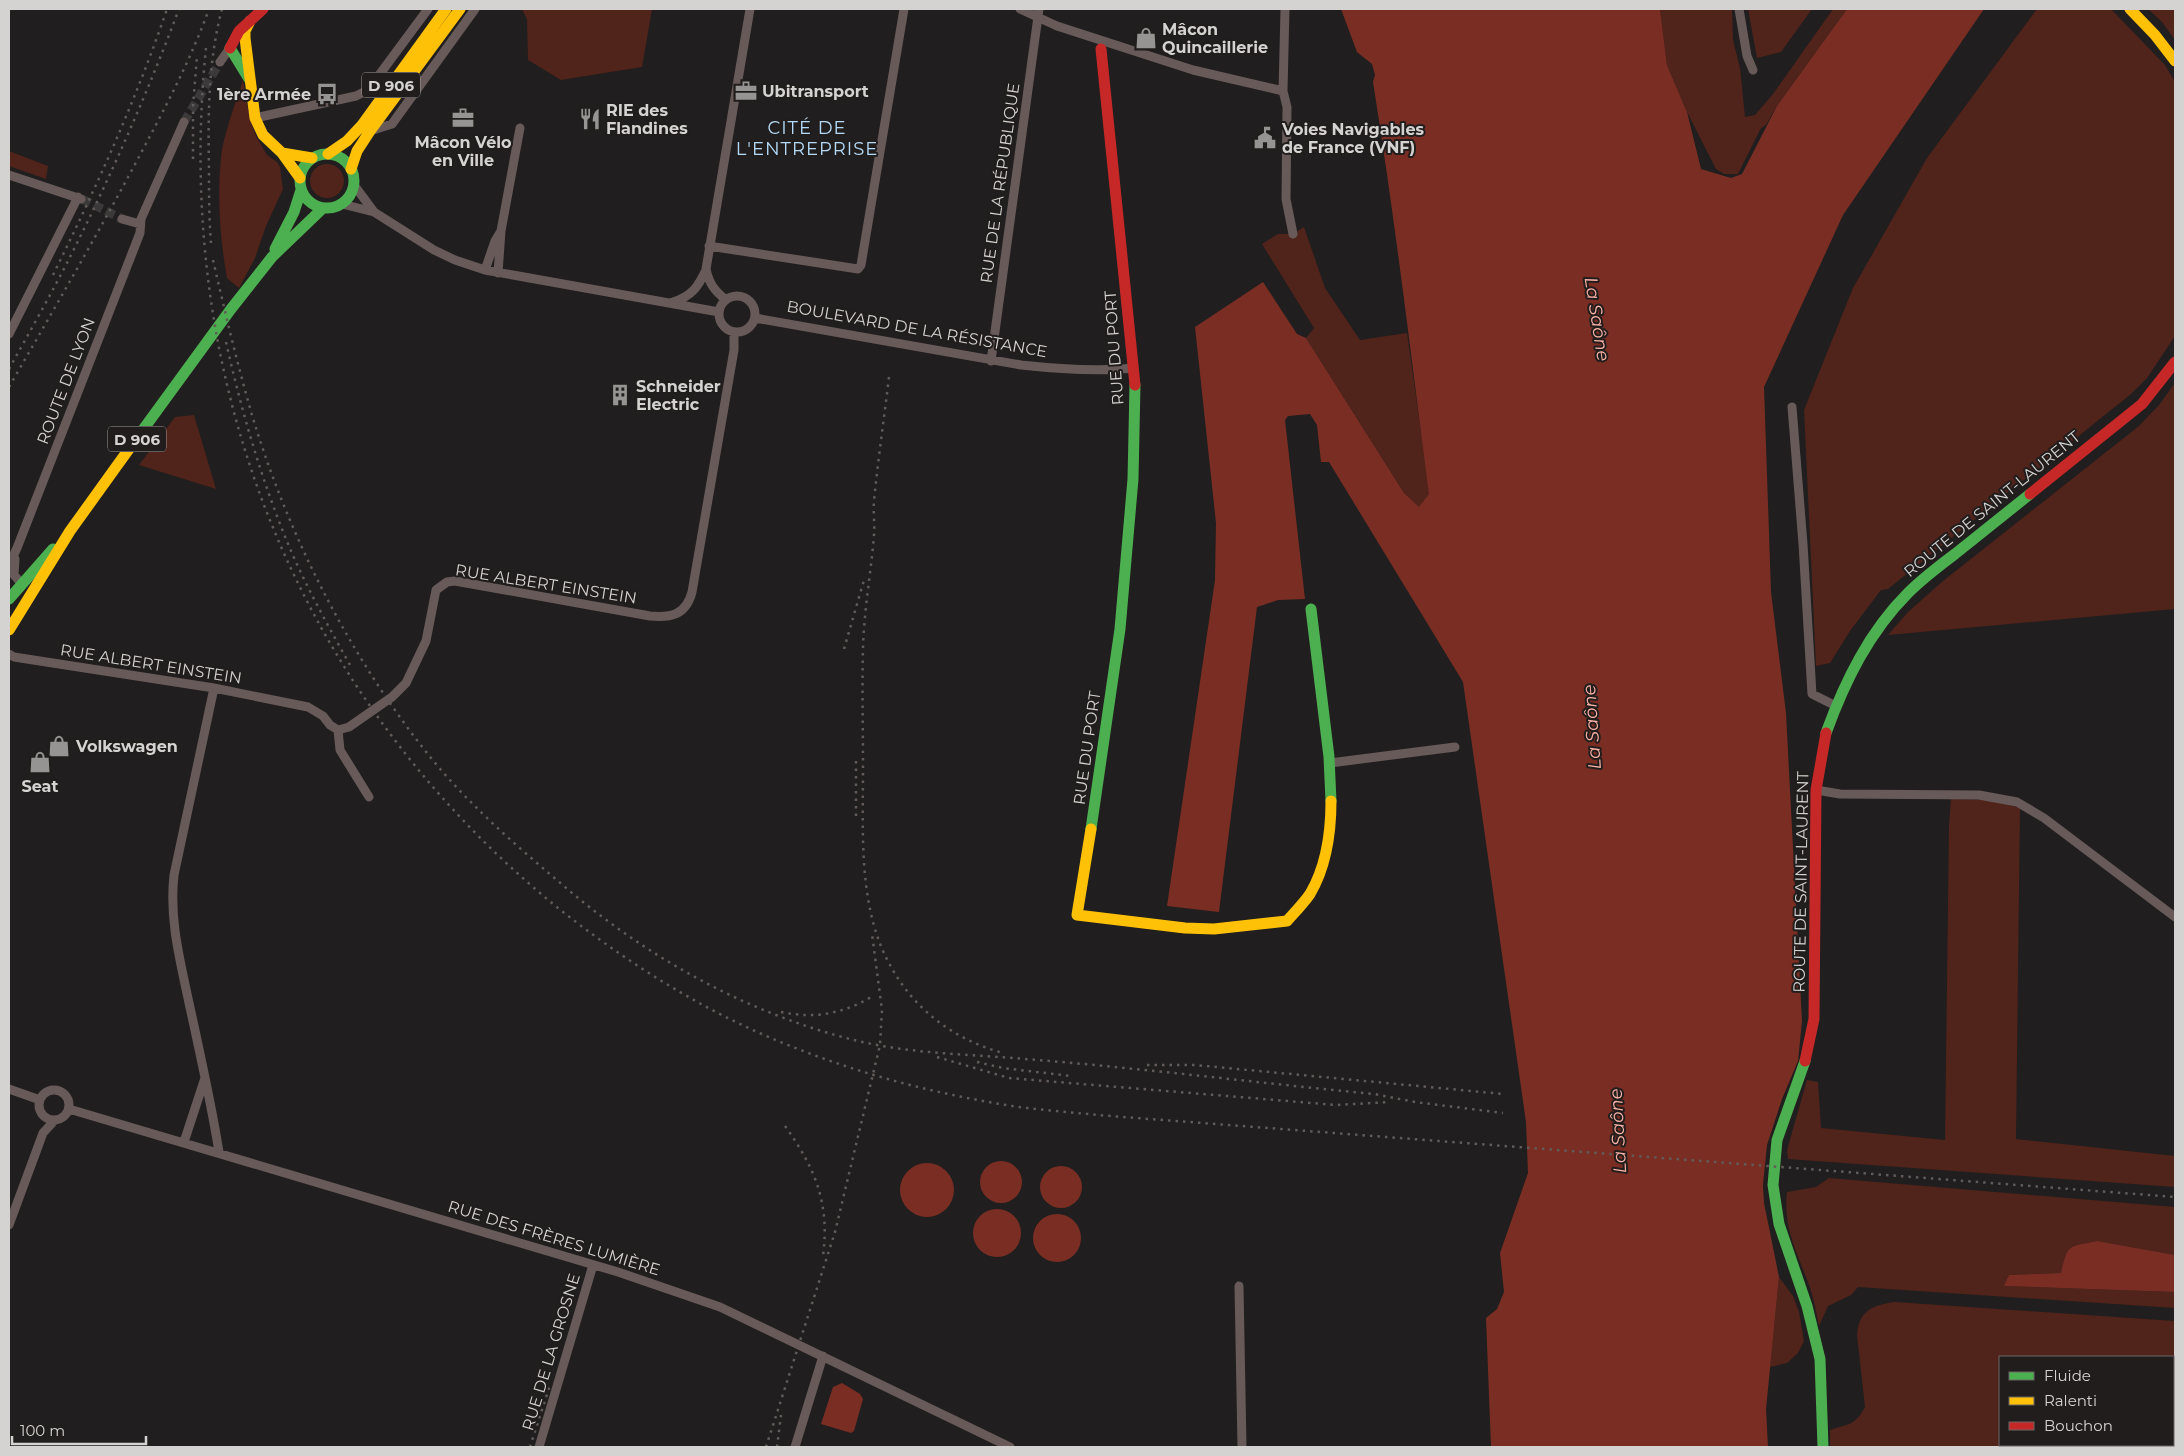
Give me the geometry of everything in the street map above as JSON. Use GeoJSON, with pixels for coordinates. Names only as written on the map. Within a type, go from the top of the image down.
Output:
{"type":"FeatureCollection","features":[{"type":"Feature","properties":{"kind":"main road"},"geometry":{"type":"LineString","coordinates":[[252,84],[230,48],[232,39],[241,27],[263,9]]}},
{"type":"Feature","properties":{"kind":"main road","name":"D 906"},"geometry":{"type":"LineString","coordinates":[[328,154],[347,141],[362,125],[446,9]]}},
{"type":"Feature","properties":{"kind":"main road","name":"D 906"},"geometry":{"type":"LineString","coordinates":[[352,169],[357,151],[370,131],[460,9]]}},
{"type":"Feature","properties":{"kind":"main road"},"geometry":{"type":"LineString","coordinates":[[2130,9],[2155,35],[2175,61]]}},
{"type":"Feature","properties":{"kind":"main road"},"geometry":{"type":"LineString","coordinates":[[250,21],[245,32],[255,118],[263,135],[282,153],[300,178]]}},
{"type":"Feature","properties":{"kind":"main road"},"geometry":{"type":"LineString","coordinates":[[230,48],[239,48],[248,54]]}},
{"type":"Feature","properties":{"kind":"main road","name":"RUE DU PORT"},"geometry":{"type":"LineString","coordinates":[[1101,49],[1133,368],[1133,479],[1120,629],[1095,808],[1077,915],[1185,928],[1214,928],[1287,921],[1311,892],[1323,860],[1330,831],[1332,806],[1330,763],[1311,608]]}},
{"type":"Feature","properties":{"kind":"main road"},"geometry":{"type":"LineString","coordinates":[[282,153],[312,158],[328,154],[342,158],[352,169],[354,185],[352,192],[342,204],[333,208],[323,208],[310,202],[301,190],[300,178],[306,163],[312,158]]}},
{"type":"Feature","properties":{"kind":"main road","name":"D 906"},"geometry":{"type":"LineString","coordinates":[[272,257],[294,212],[301,190]]}},
{"type":"Feature","properties":{"kind":"main road","name":"D 906"},"geometry":{"type":"LineString","coordinates":[[9,630],[70,531],[231,309],[272,257],[323,208]]}},
{"type":"Feature","properties":{"kind":"main road","name":"ROUTE DE SAINT-LAURENT"},"geometry":{"type":"LineString","coordinates":[[1823,1447],[1820,1359],[1807,1306],[1779,1224],[1773,1176],[1781,1127],[1803,1069],[1814,1019],[1816,790],[1824,740],[1836,706],[1856,662],[1869,640],[1908,593],[1945,561],[2142,404],[2175,362]]}},
{"type":"Feature","properties":{"kind":"main road","name":"D 906"},"geometry":{"type":"LineString","coordinates":[[9,599],[21,583],[70,531]]}},
{"type":"Feature","properties":{"kind":"street"},"geometry":{"type":"LineString","coordinates":[[255,118],[356,96],[368,90],[428,9]]}},
{"type":"Feature","properties":{"kind":"street"},"geometry":{"type":"LineString","coordinates":[[370,131],[392,124],[475,9]]}},
{"type":"Feature","properties":{"kind":"street"},"geometry":{"type":"LineString","coordinates":[[670,303],[683,299],[696,290],[706,269],[750,9]]}},
{"type":"Feature","properties":{"kind":"street"},"geometry":{"type":"LineString","coordinates":[[709,246],[858,269],[861,265],[904,9]]}},
{"type":"Feature","properties":{"kind":"street"},"geometry":{"type":"LineString","coordinates":[[1020,9],[1039,12],[1057,26],[1193,70],[1283,91]]}},
{"type":"Feature","properties":{"kind":"street"},"geometry":{"type":"LineString","coordinates":[[1285,9],[1283,91],[1287,107],[1286,199],[1293,234]]}},
{"type":"Feature","properties":{"kind":"street"},"geometry":{"type":"LineString","coordinates":[[1739,9],[1748,56],[1753,70]]}},
{"type":"Feature","properties":{"kind":"street","name":"RUE DE LA RÉPUBLIQUE"},"geometry":{"type":"LineString","coordinates":[[991,361],[1039,12]]}},
{"type":"Feature","properties":{"kind":"street"},"geometry":{"type":"LineString","coordinates":[[220,62],[230,48]]}},
{"type":"Feature","properties":{"kind":"street","name":"ROUTE DE LYON"},"geometry":{"type":"LineString","coordinates":[[9,566],[18,548],[140,233],[140,224],[184,122]]}},
{"type":"Feature","properties":{"kind":"street"},"geometry":{"type":"LineString","coordinates":[[498,273],[501,231],[520,128]]}},
{"type":"Feature","properties":{"kind":"street"},"geometry":{"type":"LineString","coordinates":[[9,174],[80,198],[9,334]]}},
{"type":"Feature","properties":{"kind":"street"},"geometry":{"type":"LineString","coordinates":[[354,185],[374,212]]}},
{"type":"Feature","properties":{"kind":"street"},"geometry":{"type":"LineString","coordinates":[[342,204],[374,212],[434,250],[455,260],[485,270],[719,312]]}},
{"type":"Feature","properties":{"kind":"street"},"geometry":{"type":"LineString","coordinates":[[122,219],[140,224]]}},
{"type":"Feature","properties":{"kind":"street"},"geometry":{"type":"LineString","coordinates":[[485,270],[495,241],[501,231]]}},
{"type":"Feature","properties":{"kind":"street"},"geometry":{"type":"LineString","coordinates":[[706,269],[714,291],[726,300]]}},
{"type":"Feature","properties":{"kind":"street"},"geometry":{"type":"LineString","coordinates":[[737,296],[748,300],[754,310],[754,318],[746,330],[734,332],[724,327],[719,317],[719,312],[726,300],[737,296]]}},
{"type":"Feature","properties":{"kind":"street","name":"BOULEVARD DE LA RÉSISTANCE"},"geometry":{"type":"LineString","coordinates":[[754,318],[991,361],[1054,369],[1116,370],[1133,368]]}},
{"type":"Feature","properties":{"kind":"street","name":"RUE ALBERT EINSTEIN"},"geometry":{"type":"LineString","coordinates":[[9,654],[14,658],[214,688],[308,706],[323,716],[330,725],[338,730],[349,727],[392,697],[406,682],[426,641],[436,590],[447,582],[455,581],[668,618],[682,611],[690,602],[734,350],[734,332]]}},
{"type":"Feature","properties":{"kind":"street"},"geometry":{"type":"LineString","coordinates":[[1792,407],[1812,694],[1836,706]]}},
{"type":"Feature","properties":{"kind":"street","name":"ROUTE DE LYON"},"geometry":{"type":"LineString","coordinates":[[18,548],[13,567],[14,575],[21,583]]}},
{"type":"Feature","properties":{"kind":"street"},"geometry":{"type":"LineString","coordinates":[[214,688],[174,875],[172,916],[219,1152]]}},
{"type":"Feature","properties":{"kind":"street"},"geometry":{"type":"LineString","coordinates":[[338,730],[340,750],[369,797]]}},
{"type":"Feature","properties":{"kind":"street"},"geometry":{"type":"LineString","coordinates":[[1330,763],[1455,747]]}},
{"type":"Feature","properties":{"kind":"street"},"geometry":{"type":"LineString","coordinates":[[1816,790],[1840,794],[1979,795],[2017,802],[2044,818],[2175,917]]}},
{"type":"Feature","properties":{"kind":"street"},"geometry":{"type":"LineString","coordinates":[[184,1142],[205,1077]]}},
{"type":"Feature","properties":{"kind":"street"},"geometry":{"type":"LineString","coordinates":[[9,1089],[40,1100]]}},
{"type":"Feature","properties":{"kind":"street"},"geometry":{"type":"LineString","coordinates":[[9,1226],[43,1133],[55,1120],[64,1117],[69,1108],[67,1096],[57,1090],[46,1092],[40,1100],[43,1133]]}},
{"type":"Feature","properties":{"kind":"street","name":"RUE DES FRÈRES LUMIÈRE"},"geometry":{"type":"LineString","coordinates":[[69,1108],[593,1265],[720,1307],[1010,1447]]}},
{"type":"Feature","properties":{"kind":"street"},"geometry":{"type":"LineString","coordinates":[[41,1113],[47,1118],[55,1120]]}},
{"type":"Feature","properties":{"kind":"street","name":"RUE DE LA GROSNE"},"geometry":{"type":"LineString","coordinates":[[539,1447],[593,1265]]}},
{"type":"Feature","properties":{"kind":"street"},"geometry":{"type":"LineString","coordinates":[[1239,1286],[1242,1447]]}},
{"type":"Feature","properties":{"kind":"street"},"geometry":{"type":"LineString","coordinates":[[795,1447],[823,1356]]}},
{"type":"Feature","properties":{"kind":"shaded area"},"geometry":{"type":"Polygon","coordinates":[[[522,9],[652,9],[642,67],[561,80],[528,60],[527,19],[522,9]]]}},
{"type":"Feature","properties":{"kind":"shaded area"},"geometry":{"type":"Polygon","coordinates":[[[1660,9],[1732,9],[1733,40],[1740,68],[1745,117],[1755,115],[1773,94],[1833,9],[1847,9],[1777,106],[1766,125],[1761,128],[1738,174],[1724,174],[1716,169],[1687,112],[1667,65],[1660,9]]]}},
{"type":"Feature","properties":{"kind":"shaded area"},"geometry":{"type":"Polygon","coordinates":[[[1748,9],[1812,9],[1781,52],[1757,58],[1748,9]]]}},
{"type":"Feature","properties":{"kind":"shaded area"},"geometry":{"type":"Polygon","coordinates":[[[2037,9],[2111,9],[2165,65],[2175,82],[2175,336],[2147,378],[2131,394],[1888,589],[1881,590],[1850,631],[1830,663],[1816,666],[1804,410],[1853,288],[1927,158],[2037,9]]]}},
{"type":"Feature","properties":{"kind":"shaded area"},"geometry":{"type":"Polygon","coordinates":[[[2148,9],[2175,9],[2175,40],[2162,22],[2148,9]]]}},
{"type":"Feature","properties":{"kind":"shaded area"},"geometry":{"type":"Polygon","coordinates":[[[243,80],[250,120],[256,136],[267,155],[277,162],[280,167],[283,189],[266,226],[255,258],[239,288],[227,278],[221,234],[219,188],[224,140],[243,80]]]}},
{"type":"Feature","properties":{"kind":"shaded area"},"geometry":{"type":"Polygon","coordinates":[[[9,151],[48,166],[46,179],[9,166],[9,151]]]}},
{"type":"Feature","properties":{"kind":"shaded area"},"geometry":{"type":"Polygon","coordinates":[[[327,164],[334,165],[339,169],[343,174],[343,188],[339,193],[334,197],[327,198],[320,197],[315,193],[311,188],[310,181],[311,174],[315,169],[320,165],[327,164]]]}},
{"type":"Feature","properties":{"kind":"shaded area"},"geometry":{"type":"Polygon","coordinates":[[[1304,227],[1325,288],[1360,340],[1407,333],[1430,494],[1419,508],[1404,493],[1306,338],[1314,328],[1262,244],[1278,234],[1293,234],[1304,227]]]}},
{"type":"Feature","properties":{"kind":"shaded area"},"geometry":{"type":"Polygon","coordinates":[[[2175,383],[2175,609],[1888,635],[1908,612],[1943,581],[2139,426],[2159,405],[2175,383]]]}},
{"type":"Feature","properties":{"kind":"shaded area"},"geometry":{"type":"Polygon","coordinates":[[[194,415],[216,489],[139,465],[175,417],[194,415]]]}},
{"type":"Feature","properties":{"kind":"shaded area"},"geometry":{"type":"Polygon","coordinates":[[[1951,799],[1992,800],[2020,808],[2016,1139],[2175,1156],[2175,1187],[1788,1159],[1787,1150],[1807,1080],[1818,1082],[1821,1128],[1945,1140],[1949,824],[1951,799]]]}},
{"type":"Feature","properties":{"kind":"shaded area"},"geometry":{"type":"Polygon","coordinates":[[[1829,1178],[2175,1207],[2175,1255],[2096,1241],[2074,1246],[2061,1273],[2009,1275],[2005,1286],[2175,1292],[2175,1308],[1858,1287],[1851,1295],[1828,1306],[1819,1326],[1811,1290],[1789,1229],[1786,1205],[1787,1192],[1816,1187],[1829,1178]]]}},
{"type":"Feature","properties":{"kind":"shaded area"},"geometry":{"type":"Polygon","coordinates":[[[1779,1277],[1793,1296],[1799,1312],[1804,1341],[1798,1353],[1787,1363],[1770,1367],[1779,1277]]]}},
{"type":"Feature","properties":{"kind":"shaded area"},"geometry":{"type":"Polygon","coordinates":[[[1895,1302],[2175,1321],[2175,1447],[1830,1447],[1830,1430],[1854,1421],[1865,1407],[1857,1335],[1858,1327],[1864,1314],[1880,1305],[1895,1302]]]}},
{"type":"Feature","properties":{"kind":"water","name":"La Saône"},"geometry":{"type":"Polygon","coordinates":[[[1341,9],[1660,9],[1667,65],[1687,112],[1701,169],[1731,178],[1742,174],[1777,106],[1847,9],[1984,9],[1843,215],[1764,387],[1771,592],[1786,713],[1802,1021],[1798,1061],[1782,1099],[1767,1145],[1763,1185],[1764,1203],[1779,1277],[1766,1409],[1768,1447],[1491,1447],[1486,1318],[1497,1309],[1504,1292],[1500,1253],[1528,1173],[1526,1122],[1463,682],[1329,462],[1321,462],[1317,425],[1310,414],[1288,416],[1285,420],[1305,599],[1278,600],[1257,607],[1219,912],[1167,906],[1215,580],[1216,523],[1195,327],[1263,282],[1297,334],[1306,338],[1404,493],[1419,507],[1429,494],[1396,236],[1373,82],[1375,75],[1372,64],[1357,52],[1341,9]]]}},
{"type":"Feature","properties":{"kind":"water"},"geometry":{"type":"Polygon","coordinates":[[[997,1161],[1005,1161],[1016,1167],[1022,1182],[1016,1197],[1005,1203],[997,1203],[986,1197],[980,1186],[980,1178],[986,1167],[997,1161]]]}},
{"type":"Feature","properties":{"kind":"water"},"geometry":{"type":"Polygon","coordinates":[[[922,1163],[932,1163],[946,1171],[952,1180],[954,1190],[952,1200],[946,1209],[932,1217],[922,1217],[912,1212],[905,1205],[900,1195],[900,1185],[905,1175],[912,1168],[922,1163]]]}},
{"type":"Feature","properties":{"kind":"water"},"geometry":{"type":"Polygon","coordinates":[[[1057,1166],[1065,1166],[1076,1172],[1082,1187],[1076,1202],[1065,1208],[1057,1208],[1046,1202],[1040,1191],[1040,1183],[1046,1172],[1057,1166]]]}},
{"type":"Feature","properties":{"kind":"water"},"geometry":{"type":"Polygon","coordinates":[[[997,1209],[1006,1211],[1014,1216],[1019,1224],[1021,1233],[1019,1242],[1014,1250],[1006,1255],[997,1257],[988,1255],[980,1250],[975,1242],[973,1233],[975,1224],[980,1216],[988,1211],[997,1209]]]}},
{"type":"Feature","properties":{"kind":"water"},"geometry":{"type":"Polygon","coordinates":[[[1057,1214],[1066,1216],[1074,1221],[1079,1229],[1081,1238],[1079,1247],[1074,1255],[1066,1260],[1057,1262],[1048,1260],[1040,1255],[1035,1247],[1033,1238],[1035,1229],[1040,1221],[1048,1216],[1057,1214]]]}},
{"type":"Feature","properties":{"kind":"water"},"geometry":{"type":"Polygon","coordinates":[[[2097,1241],[2175,1255],[2175,1292],[2004,1286],[2009,1275],[2061,1273],[2065,1257],[2070,1248],[2097,1241]]]}},
{"type":"Feature","properties":{"kind":"water"},"geometry":{"type":"Polygon","coordinates":[[[842,1383],[860,1394],[863,1399],[854,1431],[851,1433],[821,1424],[833,1387],[842,1383]]]}},
{"type":"Feature","properties":{"kind":"tunnel"},"geometry":{"type":"LineString","coordinates":[[184,122],[220,62]]}},
{"type":"Feature","properties":{"kind":"tunnel"},"geometry":{"type":"LineString","coordinates":[[82,199],[122,219]]}},
{"type":"Feature","properties":{"kind":"railway"},"geometry":{"type":"LineString","coordinates":[[53,275],[85,210],[114,144],[142,77],[167,9]]}},
{"type":"Feature","properties":{"kind":"railway"},"geometry":{"type":"LineString","coordinates":[[9,369],[62,273],[99,198],[141,104],[179,9]]}},
{"type":"Feature","properties":{"kind":"railway"},"geometry":{"type":"LineString","coordinates":[[9,387],[93,241],[169,100],[209,9]]}},
{"type":"Feature","properties":{"kind":"railway"},"geometry":{"type":"LineString","coordinates":[[211,243],[209,109],[211,69],[222,9]]}},
{"type":"Feature","properties":{"kind":"railway"},"geometry":{"type":"LineString","coordinates":[[206,48],[201,172],[210,293],[234,411],[271,524],[323,631],[388,731],[467,824],[558,908],[585,929],[642,968],[700,1004],[761,1034],[819,1057],[873,1075],[956,1096],[1012,1106],[1097,1115],[2175,1197]]}},
{"type":"Feature","properties":{"kind":"railway"},"geometry":{"type":"LineString","coordinates":[[193,159],[193,106],[197,56]]}},
{"type":"Feature","properties":{"kind":"railway"},"geometry":{"type":"LineString","coordinates":[[213,260],[252,415],[284,505],[324,592],[372,676],[427,753],[457,788],[506,836],[558,881],[626,934],[699,979],[737,998],[776,1015],[858,1041],[899,1049],[1112,1067],[1374,1094],[1415,1102],[1503,1113]]}},
{"type":"Feature","properties":{"kind":"railway"},"geometry":{"type":"LineString","coordinates":[[226,342],[252,442],[277,515],[308,587],[350,665]]}},
{"type":"Feature","properties":{"kind":"railway"},"geometry":{"type":"LineString","coordinates":[[889,377],[874,501],[874,535],[863,648],[863,844],[867,895],[880,943],[890,965],[911,996],[952,1031],[968,1040],[1003,1053]]}},
{"type":"Feature","properties":{"kind":"railway"},"geometry":{"type":"LineString","coordinates":[[844,649],[864,580]]}},
{"type":"Feature","properties":{"kind":"railway"},"geometry":{"type":"LineString","coordinates":[[856,761],[856,821]]}},
{"type":"Feature","properties":{"kind":"railway"},"geometry":{"type":"LineString","coordinates":[[766,1447],[835,1232],[880,1045],[882,1010],[872,934]]}},
{"type":"Feature","properties":{"kind":"railway"},"geometry":{"type":"LineString","coordinates":[[781,1012],[817,1015],[851,1007],[873,996]]}},
{"type":"Feature","properties":{"kind":"railway"},"geometry":{"type":"LineString","coordinates":[[937,1057],[1009,1078],[1336,1105],[1390,1102]]}},
{"type":"Feature","properties":{"kind":"railway"},"geometry":{"type":"LineString","coordinates":[[977,1062],[1003,1068],[1071,1076]]}},
{"type":"Feature","properties":{"kind":"railway"},"geometry":{"type":"LineString","coordinates":[[1147,1065],[1195,1065],[1503,1094]]}},
{"type":"Feature","properties":{"kind":"railway"},"geometry":{"type":"LineString","coordinates":[[785,1126],[805,1157],[818,1187],[824,1219],[823,1256]]}},
{"type":"Feature","properties":{"kind":"railway"},"geometry":{"type":"LineString","coordinates":[[530,1447],[550,1385]]}},
{"type":"Feature","properties":{"kind":"railway"},"geometry":{"type":"LineString","coordinates":[[777,1447],[781,1415]]}},
{"type":"Feature","properties":{"kind":"traffic: fast"},"geometry":{"type":"LineString","coordinates":[[230,48],[249,79]]}},
{"type":"Feature","properties":{"kind":"traffic: fast"},"geometry":{"type":"LineString","coordinates":[[322,154],[332,154],[342,158],[350,166],[354,181],[350,196],[342,204],[332,208],[322,208],[312,204],[304,196],[300,186],[300,176],[304,166],[312,158],[322,154]]}},
{"type":"Feature","properties":{"kind":"traffic: fast"},"geometry":{"type":"LineString","coordinates":[[275,249],[294,212],[301,190]]}},
{"type":"Feature","properties":{"kind":"traffic: fast"},"geometry":{"type":"LineString","coordinates":[[134,442],[231,309],[272,257],[323,208]]}},
{"type":"Feature","properties":{"kind":"traffic: fast"},"geometry":{"type":"LineString","coordinates":[[1091,829],[1120,629],[1133,479],[1135,385]]}},
{"type":"Feature","properties":{"kind":"traffic: fast"},"geometry":{"type":"LineString","coordinates":[[1826,733],[1850,676],[1870,641],[1894,608],[1925,577],[2030,494]]}},
{"type":"Feature","properties":{"kind":"traffic: fast"},"geometry":{"type":"LineString","coordinates":[[9,599],[53,549]]}},
{"type":"Feature","properties":{"kind":"traffic: fast"},"geometry":{"type":"LineString","coordinates":[[1311,609],[1329,757],[1331,801]]}},
{"type":"Feature","properties":{"kind":"traffic: fast"},"geometry":{"type":"LineString","coordinates":[[1805,1061],[1777,1140],[1773,1185],[1779,1224],[1807,1306],[1820,1359],[1823,1447]]}},
{"type":"Feature","properties":{"kind":"traffic: slow"},"geometry":{"type":"LineString","coordinates":[[328,154],[347,141],[362,125],[446,9]]}},
{"type":"Feature","properties":{"kind":"traffic: slow"},"geometry":{"type":"LineString","coordinates":[[351,169],[357,151],[370,131],[460,9]]}},
{"type":"Feature","properties":{"kind":"traffic: slow"},"geometry":{"type":"LineString","coordinates":[[2130,9],[2155,35],[2175,61]]}},
{"type":"Feature","properties":{"kind":"traffic: slow"},"geometry":{"type":"LineString","coordinates":[[250,21],[245,31],[245,38],[255,118],[263,135],[282,153],[300,178]]}},
{"type":"Feature","properties":{"kind":"traffic: slow"},"geometry":{"type":"LineString","coordinates":[[282,153],[312,158]]}},
{"type":"Feature","properties":{"kind":"traffic: slow"},"geometry":{"type":"LineString","coordinates":[[9,630],[70,531],[134,442]]}},
{"type":"Feature","properties":{"kind":"traffic: slow"},"geometry":{"type":"LineString","coordinates":[[1091,829],[1077,915],[1185,928],[1214,929],[1287,921],[1310,894],[1320,873],[1329,837],[1331,801]]}},
{"type":"Feature","properties":{"kind":"traffic: jam"},"geometry":{"type":"LineString","coordinates":[[230,48],[239,31],[263,9]]}},
{"type":"Feature","properties":{"kind":"traffic: jam"},"geometry":{"type":"LineString","coordinates":[[1101,49],[1135,385]]}},
{"type":"Feature","properties":{"kind":"traffic: jam"},"geometry":{"type":"LineString","coordinates":[[2030,494],[2142,404],[2175,362]]}},
{"type":"Feature","properties":{"kind":"traffic: jam"},"geometry":{"type":"LineString","coordinates":[[1805,1061],[1814,1019],[1816,790],[1826,733]]}},
{"type":"Feature","properties":{"kind":"place","name":"Mâcon Quincaillerie"},"geometry":{"type":"Point","coordinates":[1146,38]}},
{"type":"Feature","properties":{"kind":"place","name":"Ubitransport"},"geometry":{"type":"Point","coordinates":[746,91]}},
{"type":"Feature","properties":{"kind":"place","name":"1ère Armée"},"geometry":{"type":"Point","coordinates":[327,94]}},
{"type":"Feature","properties":{"kind":"place","name":"Mâcon Vélo en Ville"},"geometry":{"type":"Point","coordinates":[463,118]}},
{"type":"Feature","properties":{"kind":"place","name":"RIE des Flandines"},"geometry":{"type":"Point","coordinates":[590,119]}},
{"type":"Feature","properties":{"kind":"place","name":"Voies Navigables de France (VNF)"},"geometry":{"type":"Point","coordinates":[1265,138]}},
{"type":"Feature","properties":{"kind":"place","name":"Schneider Electric"},"geometry":{"type":"Point","coordinates":[620,395]}},
{"type":"Feature","properties":{"kind":"place","name":"Volkswagen"},"geometry":{"type":"Point","coordinates":[59,746]}},
{"type":"Feature","properties":{"kind":"place","name":"Seat"},"geometry":{"type":"Point","coordinates":[40,762]}},
{"type":"Feature","properties":{"kind":"district","name":"CITÉ DE L'ENTREPRISE"},"geometry":{"type":"Point","coordinates":[807,138]}}]}
